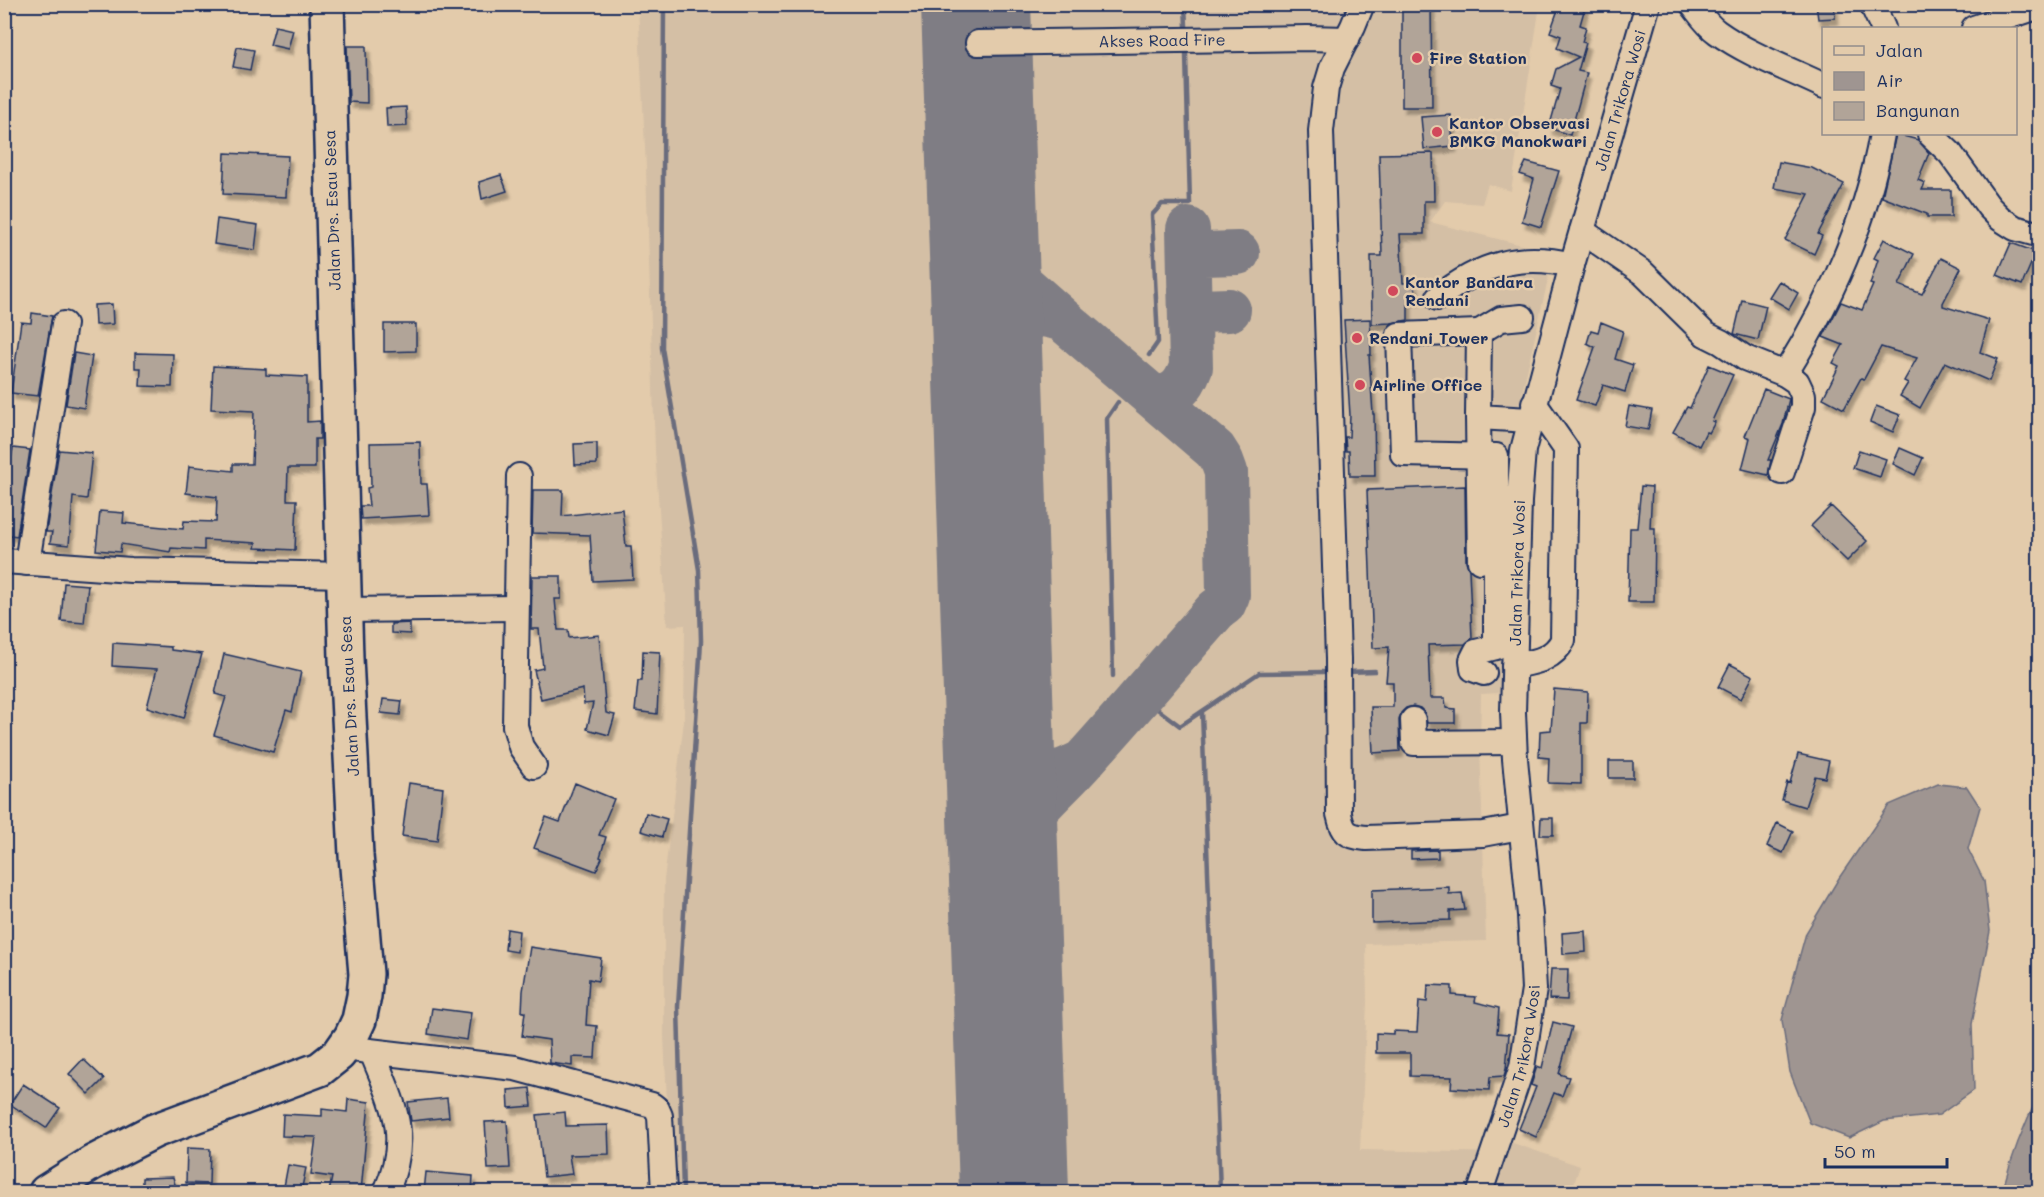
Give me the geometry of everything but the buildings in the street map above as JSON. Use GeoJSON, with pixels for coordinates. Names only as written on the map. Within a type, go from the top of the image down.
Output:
{"type":"FeatureCollection","features":[{"type":"Feature","properties":{"kind":"highway","name":"Jalan Drs. Esau Sesa"},"geometry":{"type":"LineString","coordinates":[[45,1192],[92,1163],[154,1131],[320,1069],[333,1060],[358,1050],[358,1020],[366,974],[356,855],[345,610],[327,4]]}},
{"type":"Feature","properties":{"kind":"street"},"geometry":{"type":"LineString","coordinates":[[1362,4],[1332,68],[1326,88],[1321,131],[1338,647],[1339,814],[1346,833],[1365,838],[1483,834],[1520,827]]}},
{"type":"Feature","properties":{"kind":"street","name":"Jalan Trikora Wosi"},"geometry":{"type":"LineString","coordinates":[[1480,1192],[1522,1067],[1534,989],[1530,915],[1520,827],[1514,742],[1502,672],[1523,450],[1572,265],[1648,4]]}},
{"type":"Feature","properties":{"kind":"street"},"geometry":{"type":"LineString","coordinates":[[1692,4],[1717,32],[1746,49],[1822,85]]}},
{"type":"Feature","properties":{"kind":"street"},"geometry":{"type":"LineString","coordinates":[[1872,4],[1883,27]]}},
{"type":"Feature","properties":{"kind":"street"},"geometry":{"type":"LineString","coordinates":[[1977,27],[2040,6]]}},
{"type":"Feature","properties":{"kind":"street","name":"Akses Road Fire"},"geometry":{"type":"LineString","coordinates":[[978,43],[1347,39]]}},
{"type":"Feature","properties":{"kind":"street"},"geometry":{"type":"LineString","coordinates":[[1785,374],[1810,334],[1846,256],[1872,182],[1882,135]]}},
{"type":"Feature","properties":{"kind":"street"},"geometry":{"type":"LineString","coordinates":[[1931,135],[1950,153],[1989,207],[2001,219],[2015,228],[2040,235]]}},
{"type":"Feature","properties":{"kind":"street"},"geometry":{"type":"LineString","coordinates":[[1582,231],[1643,273],[1705,334],[1745,358],[1785,374],[1797,382],[1803,395],[1801,417],[1782,472]]}},
{"type":"Feature","properties":{"kind":"street"},"geometry":{"type":"LineString","coordinates":[[1438,298],[1467,276],[1501,264],[1522,260],[1543,260],[1572,265]]}},
{"type":"Feature","properties":{"kind":"street"},"geometry":{"type":"LineString","coordinates":[[1478,417],[1532,412],[1562,440],[1567,458],[1563,640],[1558,649],[1542,660],[1502,672],[1476,671],[1472,665],[1474,655],[1482,649],[1496,647],[1496,456],[1403,454],[1399,335],[1479,332],[1501,319],[1527,319],[1555,329]]}},
{"type":"Feature","properties":{"kind":"street"},"geometry":{"type":"LineString","coordinates":[[64,324],[16,562],[131,570],[344,575]]}},
{"type":"Feature","properties":{"kind":"street"},"geometry":{"type":"LineString","coordinates":[[1478,455],[1479,332]]}},
{"type":"Feature","properties":{"kind":"street"},"geometry":{"type":"LineString","coordinates":[[519,476],[515,726],[521,747],[534,766]]}},
{"type":"Feature","properties":{"kind":"street"},"geometry":{"type":"LineString","coordinates":[[345,610],[516,608]]}},
{"type":"Feature","properties":{"kind":"street"},"geometry":{"type":"LineString","coordinates":[[1413,720],[1414,743],[1514,742]]}},
{"type":"Feature","properties":{"kind":"street"},"geometry":{"type":"LineString","coordinates":[[358,1050],[392,1101],[399,1129],[396,1167],[386,1192]]}},
{"type":"Feature","properties":{"kind":"street"},"geometry":{"type":"LineString","coordinates":[[358,1050],[515,1068],[652,1105],[660,1116],[664,1192]]}},
{"type":"Feature","properties":{"kind":"shaded area"},"geometry":{"type":"Polygon","coordinates":[[[638,5],[1540,5],[1511,191],[1488,184],[1482,204],[1445,201],[1430,222],[1554,253],[1518,411],[1508,661],[1501,693],[1481,694],[1480,744],[1486,941],[1366,944],[1367,1003],[1360,1150],[1507,1153],[1510,1142],[1580,1166],[1571,1192],[671,1192],[664,1035],[664,880],[684,721],[685,625],[667,626],[655,451],[638,5]]]}},
{"type":"Feature","properties":{"kind":"water"},"geometry":{"type":"Polygon","coordinates":[[[1938,784],[1967,787],[1980,807],[1968,849],[1984,881],[1990,931],[1972,1024],[1974,1090],[1939,1115],[1884,1121],[1849,1138],[1810,1123],[1790,1072],[1782,1020],[1806,933],[1839,878],[1889,805],[1938,784]]]}},
{"type":"Feature","properties":{"kind":"water"},"geometry":{"type":"Polygon","coordinates":[[[2039,1095],[2039,1192],[2002,1192],[2018,1142],[2039,1095]]]}},
{"type":"Feature","properties":{"kind":"waterway"},"geometry":{"type":"LineString","coordinates":[[664,4],[662,348],[699,570],[701,641],[678,1007],[683,1192]]}},
{"type":"Feature","properties":{"kind":"waterway"},"geometry":{"type":"LineString","coordinates":[[1185,4],[1186,26]]}},
{"type":"Feature","properties":{"kind":"waterway"},"geometry":{"type":"LineString","coordinates":[[1149,355],[1158,342],[1152,215],[1162,204],[1190,204],[1186,54]]}},
{"type":"Feature","properties":{"kind":"waterway"},"geometry":{"type":"LineString","coordinates":[[1113,676],[1107,418],[1118,402]]}},
{"type":"Feature","properties":{"kind":"waterway"},"geometry":{"type":"LineString","coordinates":[[1347,672],[1375,671]]}},
{"type":"Feature","properties":{"kind":"waterway"},"geometry":{"type":"LineString","coordinates":[[1156,708],[1180,726],[1259,673],[1323,672]]}},
{"type":"Feature","properties":{"kind":"waterway"},"geometry":{"type":"LineString","coordinates":[[1202,712],[1220,1192]]}},
{"type":"Feature","properties":{"kind":"taxiway"},"geometry":{"type":"LineString","coordinates":[[1154,397],[1174,393],[1182,385],[1191,367],[1188,229]]}},
{"type":"Feature","properties":{"kind":"taxiway"},"geometry":{"type":"LineString","coordinates":[[984,236],[995,260],[1063,320]]}},
{"type":"Feature","properties":{"kind":"taxiway"},"geometry":{"type":"LineString","coordinates":[[1189,244],[1203,254],[1238,253]]}},
{"type":"Feature","properties":{"kind":"taxiway"},"geometry":{"type":"LineString","coordinates":[[1191,303],[1201,311],[1229,310]]}},
{"type":"Feature","properties":{"kind":"taxiway"},"geometry":{"type":"LineString","coordinates":[[989,391],[994,353],[1006,329],[1020,319],[1029,316],[1046,316],[1063,320],[1215,450],[1226,472],[1228,595],[1224,604],[1216,610],[1085,759],[1026,822],[1009,851],[1003,869]]}},
{"type":"Feature","properties":{"kind":"taxiway"},"geometry":{"type":"LineString","coordinates":[[999,740],[1019,758],[1042,771],[1063,770],[1082,762]]}},
{"type":"Feature","properties":{"kind":"runway"},"geometry":{"type":"LineString","coordinates":[[976,4],[1014,1192]]}},
{"type":"Feature","properties":{"kind":"place","name":"Fire Station"},"geometry":{"type":"Point","coordinates":[1417,58]}},
{"type":"Feature","properties":{"kind":"place","name":"Kantor Observasi BMKG Manokwari"},"geometry":{"type":"Point","coordinates":[1437,132]}},
{"type":"Feature","properties":{"kind":"place","name":"Kantor Bandara Rendani"},"geometry":{"type":"Point","coordinates":[1393,291]}},
{"type":"Feature","properties":{"kind":"place","name":"Rendani Tower"},"geometry":{"type":"Point","coordinates":[1357,338]}},
{"type":"Feature","properties":{"kind":"place","name":"Airline Office"},"geometry":{"type":"Point","coordinates":[1360,385]}}]}
